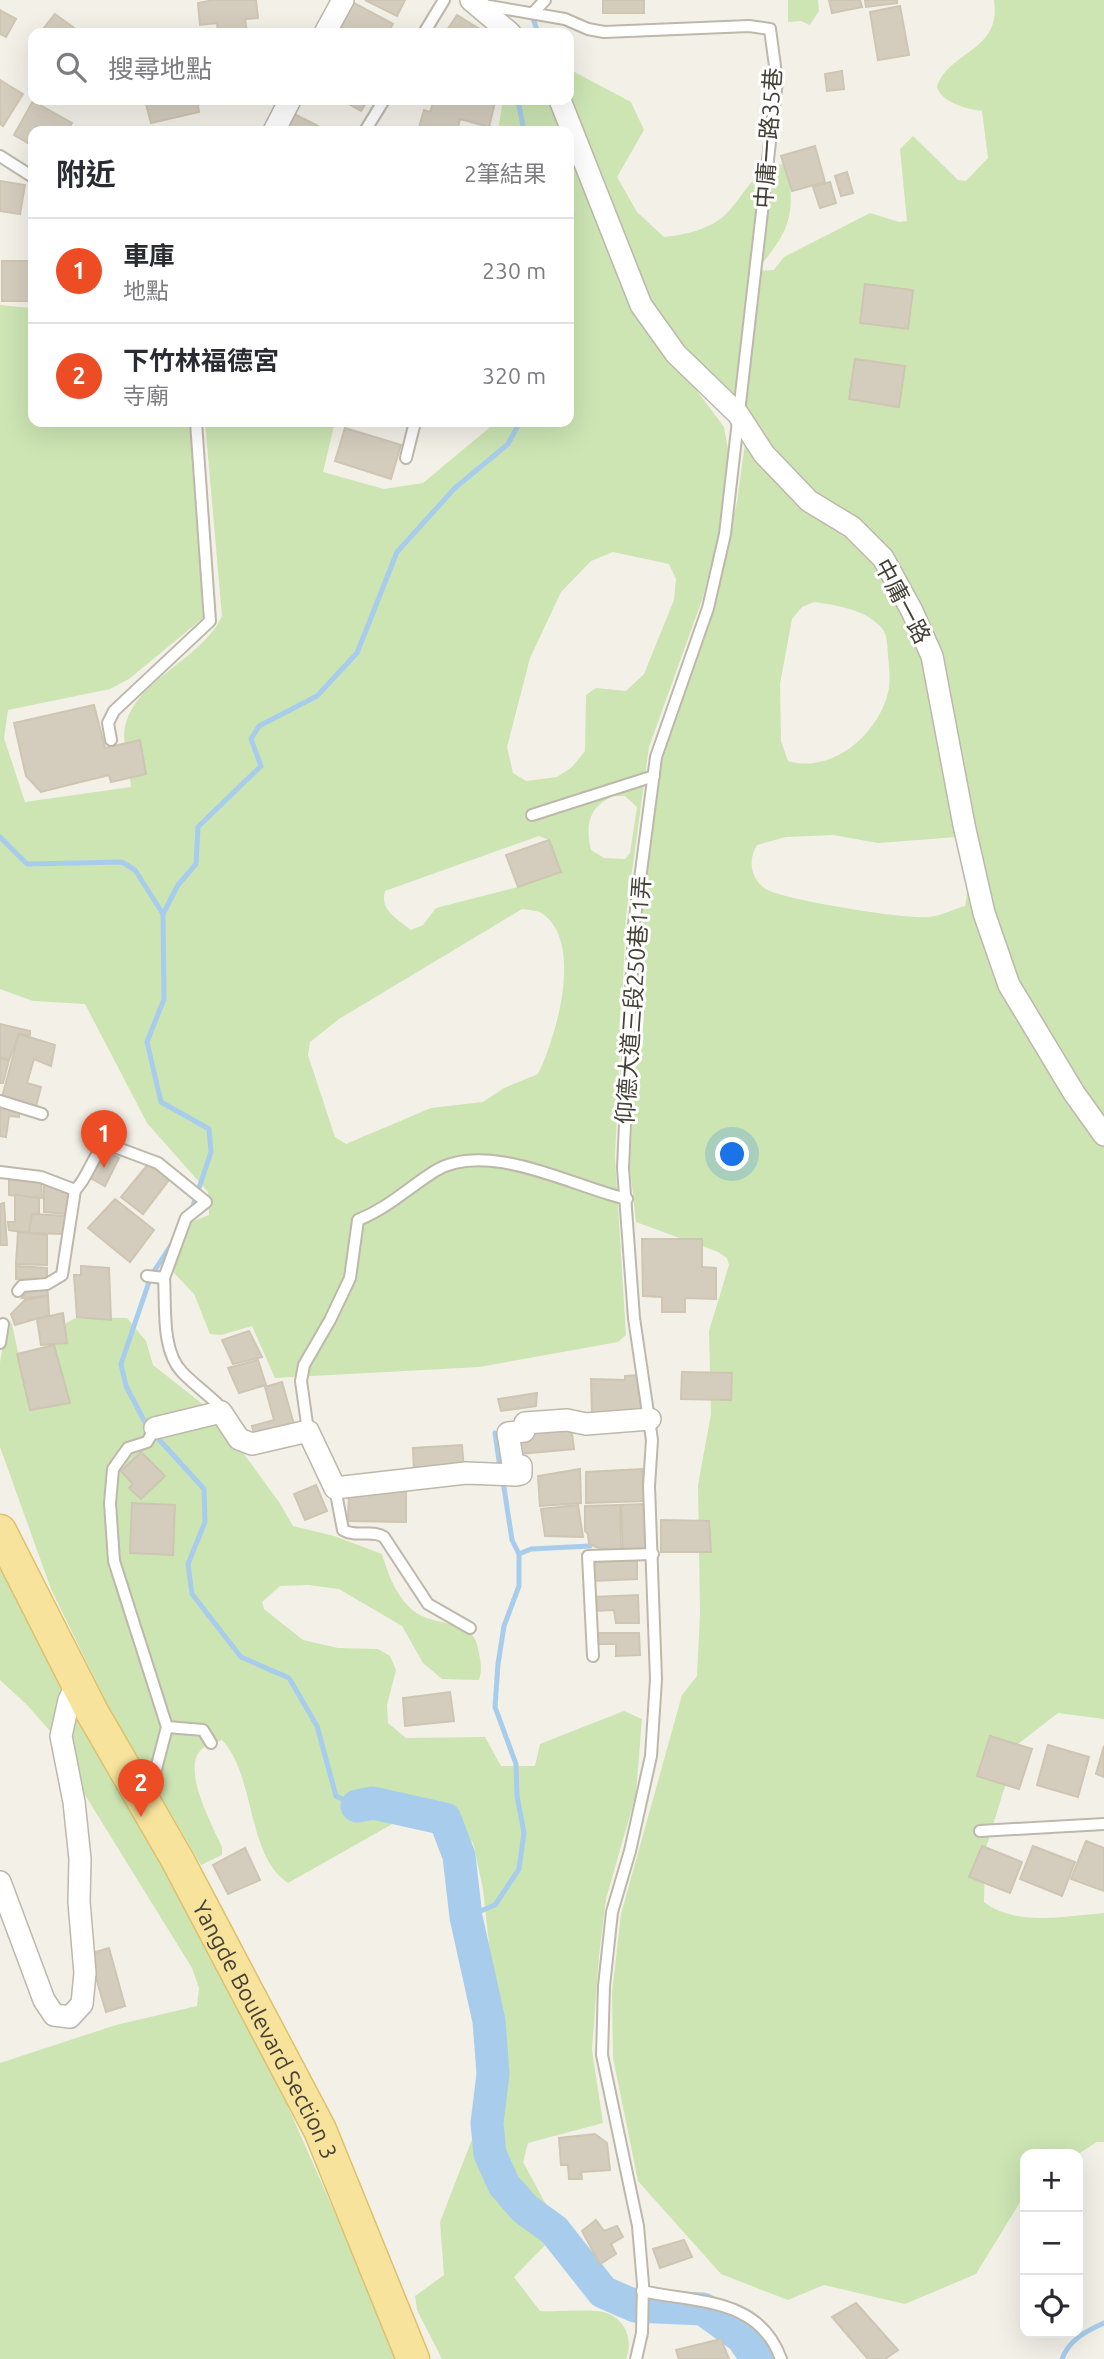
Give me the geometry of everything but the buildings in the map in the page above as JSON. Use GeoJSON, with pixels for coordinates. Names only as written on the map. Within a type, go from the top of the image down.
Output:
{"type":"FeatureCollection","features":[{"type":"Feature","properties":{"kind":"main road","name":"Yangde Boulevard Section 3"},"geometry":{"type":"LineString","coordinates":[[0,1531],[92,1712],[229,1955],[320,2130],[412,2359]]}},
{"type":"Feature","properties":{"kind":"street"},"geometry":{"type":"LineString","coordinates":[[328,28],[343,0]]}},
{"type":"Feature","properties":{"kind":"street"},"geometry":{"type":"LineString","coordinates":[[475,2],[504,28]]}},
{"type":"Feature","properties":{"kind":"street"},"geometry":{"type":"LineString","coordinates":[[277,126],[287,105]]}},
{"type":"Feature","properties":{"kind":"street","name":"中庸一路"},"geometry":{"type":"LineString","coordinates":[[562,105],[570,126]]}},
{"type":"Feature","properties":{"kind":"street","name":"中庸一路"},"geometry":{"type":"LineString","coordinates":[[574,135],[641,305],[676,354],[738,414],[764,454],[809,502],[852,527],[883,558],[912,611],[932,656],[975,875],[984,913],[1009,985],[1074,1093],[1104,1135]]}},
{"type":"Feature","properties":{"kind":"street"},"geometry":{"type":"LineString","coordinates":[[151,1435],[221,1412],[239,1440],[252,1444],[308,1431],[335,1488],[466,1473],[521,1474],[521,1466],[513,1464],[508,1433],[524,1431],[525,1423],[650,1419]]}},
{"type":"Feature","properties":{"kind":"street"},"geometry":{"type":"LineString","coordinates":[[0,1882],[44,2000],[54,2015],[70,2017],[82,2004],[85,1973],[79,1902],[80,1859],[74,1802],[61,1736],[69,1700],[78,1683]]}},
{"type":"Feature","properties":{"kind":"lane"},"geometry":{"type":"LineString","coordinates":[[427,28],[444,0]]}},
{"type":"Feature","properties":{"kind":"lane"},"geometry":{"type":"LineString","coordinates":[[533,13],[545,0]]}},
{"type":"Feature","properties":{"kind":"lane","name":"中庸一路35巷"},"geometry":{"type":"LineString","coordinates":[[475,2],[565,19],[588,29],[615,32],[748,26],[770,29],[777,81],[738,414]]}},
{"type":"Feature","properties":{"kind":"lane"},"geometry":{"type":"LineString","coordinates":[[368,126],[381,105]]}},
{"type":"Feature","properties":{"kind":"lane"},"geometry":{"type":"LineString","coordinates":[[0,156],[28,174]]}},
{"type":"Feature","properties":{"kind":"lane","name":"仰德大道三段250巷11弄"},"geometry":{"type":"LineString","coordinates":[[636,2359],[642,2333],[638,2226],[602,2055],[604,1986],[612,1912],[651,1756],[656,1679],[650,1419],[634,1318],[623,1168],[634,925],[656,757],[711,596],[725,534],[738,414]]}},
{"type":"Feature","properties":{"kind":"lane"},"geometry":{"type":"LineString","coordinates":[[111,740],[108,723],[114,711],[210,621],[196,427]]}},
{"type":"Feature","properties":{"kind":"lane"},"geometry":{"type":"LineString","coordinates":[[406,458],[414,427]]}},
{"type":"Feature","properties":{"kind":"lane"},"geometry":{"type":"LineString","coordinates":[[532,815],[654,776]]}},
{"type":"Feature","properties":{"kind":"lane"},"geometry":{"type":"LineString","coordinates":[[0,1101],[42,1114]]}},
{"type":"Feature","properties":{"kind":"lane"},"geometry":{"type":"LineString","coordinates":[[18,1291],[22,1286],[55,1282],[62,1275],[75,1190],[83,1183],[98,1151],[107,1144],[116,1145],[158,1163],[206,1202],[186,1219],[162,1277],[173,1358],[182,1372],[208,1393],[226,1413],[239,1440]]}},
{"type":"Feature","properties":{"kind":"lane"},"geometry":{"type":"LineString","coordinates":[[308,1431],[302,1381],[304,1365],[330,1320],[349,1278],[358,1220],[378,1212],[435,1171],[452,1164],[473,1162],[508,1163],[544,1171],[588,1190],[627,1199]]}},
{"type":"Feature","properties":{"kind":"lane"},"geometry":{"type":"LineString","coordinates":[[0,1172],[41,1177],[75,1190]]}},
{"type":"Feature","properties":{"kind":"lane"},"geometry":{"type":"LineString","coordinates":[[147,1276],[162,1277]]}},
{"type":"Feature","properties":{"kind":"lane"},"geometry":{"type":"LineString","coordinates":[[0,1343],[3,1324]]}},
{"type":"Feature","properties":{"kind":"lane"},"geometry":{"type":"LineString","coordinates":[[146,1805],[167,1727],[114,1561],[110,1503],[113,1469],[128,1448],[151,1435]]}},
{"type":"Feature","properties":{"kind":"lane"},"geometry":{"type":"LineString","coordinates":[[335,1488],[343,1530],[384,1537],[428,1604],[470,1628]]}},
{"type":"Feature","properties":{"kind":"lane"},"geometry":{"type":"LineString","coordinates":[[593,1656],[588,1556],[653,1554]]}},
{"type":"Feature","properties":{"kind":"lane"},"geometry":{"type":"LineString","coordinates":[[167,1727],[203,1730],[211,1743]]}},
{"type":"Feature","properties":{"kind":"lane"},"geometry":{"type":"LineString","coordinates":[[980,1831],[1104,1824]]}},
{"type":"Feature","properties":{"kind":"lane"},"geometry":{"type":"LineString","coordinates":[[642,2295],[735,2309],[765,2328],[781,2359]]}},
{"type":"Feature","properties":{"kind":"green space"},"geometry":{"type":"Polygon","coordinates":[[[788,0],[818,0],[819,11],[810,25],[801,21],[788,22],[788,0]]]}},
{"type":"Feature","properties":{"kind":"green space"},"geometry":{"type":"Polygon","coordinates":[[[994,0],[1104,0],[1104,1719],[1058,1713],[1018,1744],[985,1851],[984,1902],[1011,1915],[1026,1917],[1104,1913],[1104,2142],[1097,2142],[1083,2151],[1020,2149],[1020,2202],[976,2274],[905,2304],[824,2285],[788,2300],[721,2274],[638,2181],[613,2058],[612,1993],[621,1914],[682,1695],[697,1676],[700,1613],[698,1485],[711,1414],[709,1331],[729,1265],[727,1258],[718,1252],[636,1222],[630,1168],[640,926],[662,759],[724,557],[737,502],[746,436],[647,301],[571,105],[574,105],[574,72],[631,102],[644,130],[617,177],[637,212],[664,237],[689,233],[713,224],[726,214],[759,175],[776,165],[787,164],[791,197],[788,222],[756,271],[774,270],[784,257],[870,213],[899,222],[907,221],[900,149],[913,136],[958,180],[966,181],[988,158],[982,111],[949,101],[937,87],[943,75],[982,41],[990,30],[994,17],[994,0]],[[814,602],[802,607],[792,619],[780,684],[781,741],[788,761],[804,764],[836,757],[863,737],[882,709],[889,684],[886,635],[882,628],[857,611],[814,602]],[[833,835],[786,837],[757,845],[752,868],[764,888],[792,898],[871,912],[929,917],[965,906],[967,870],[956,837],[878,843],[833,835]]]}},
{"type":"Feature","properties":{"kind":"green space"},"geometry":{"type":"Polygon","coordinates":[[[502,105],[556,105],[563,126],[499,126],[502,105]]]}},
{"type":"Feature","properties":{"kind":"green space"},"geometry":{"type":"Polygon","coordinates":[[[574,156],[635,308],[724,427],[728,449],[720,533],[702,600],[649,747],[626,916],[615,1157],[626,1335],[618,1342],[479,1367],[275,1378],[252,1326],[221,1335],[210,1334],[194,1294],[174,1273],[183,1225],[209,1215],[208,1192],[147,1123],[85,1004],[33,1001],[0,989],[0,305],[28,308],[28,427],[190,427],[203,618],[129,679],[110,689],[8,710],[4,738],[25,802],[131,787],[124,730],[133,707],[144,693],[200,645],[222,616],[205,427],[334,427],[323,472],[384,489],[423,483],[489,428],[574,427],[574,156]],[[613,552],[591,561],[561,592],[530,658],[507,747],[513,773],[526,781],[557,777],[572,767],[585,751],[586,695],[596,688],[626,691],[644,674],[674,600],[676,579],[669,564],[613,552]],[[613,796],[594,811],[591,818],[591,850],[604,858],[625,859],[630,853],[637,807],[625,796],[613,796]],[[539,836],[385,891],[387,909],[411,930],[423,925],[436,908],[518,887],[560,872],[549,840],[539,836]],[[522,909],[339,1019],[310,1042],[308,1055],[335,1137],[346,1144],[431,1108],[483,1102],[504,1088],[538,1074],[552,1038],[563,991],[562,946],[555,928],[543,914],[522,909]]]}},
{"type":"Feature","properties":{"kind":"green space"},"geometry":{"type":"Polygon","coordinates":[[[77,1317],[127,1318],[146,1341],[153,1365],[214,1413],[279,1502],[293,1526],[334,1536],[382,1554],[392,1582],[409,1607],[419,1615],[462,1627],[470,1632],[476,1641],[480,1657],[479,1680],[442,1679],[423,1663],[402,1626],[339,1589],[308,1585],[280,1586],[262,1602],[264,1609],[303,1640],[338,1648],[378,1649],[390,1656],[396,1670],[387,1705],[388,1723],[406,1738],[485,1737],[501,1766],[535,1766],[540,1744],[624,1711],[642,1719],[636,1794],[606,1899],[599,1956],[592,2050],[603,2123],[528,2143],[523,2162],[555,2221],[555,2235],[514,2277],[540,2311],[593,2311],[614,2317],[627,2332],[629,2345],[626,2359],[442,2359],[417,2310],[415,2296],[444,2275],[440,2222],[476,2129],[487,2070],[495,2000],[483,1889],[473,1843],[441,1807],[410,1814],[288,1883],[274,1870],[265,1854],[241,1774],[233,1755],[222,1740],[206,1746],[196,1758],[196,1783],[200,1797],[222,1847],[222,1855],[201,1865],[170,1812],[144,1779],[51,1589],[0,1447],[0,1362],[8,1319],[12,1324],[30,1409],[70,1402],[54,1345],[67,1343],[65,1324],[77,1317]]]}},
{"type":"Feature","properties":{"kind":"green space"},"geometry":{"type":"Polygon","coordinates":[[[0,1558],[96,1743],[260,2043],[399,2359],[0,2359],[0,2063],[116,2025],[197,2006],[199,1988],[192,1968],[77,1782],[58,1740],[0,1680],[0,1558]]]}},
{"type":"Feature","properties":{"kind":"waterway"},"geometry":{"type":"LineString","coordinates":[[533,18],[536,28]]}},
{"type":"Feature","properties":{"kind":"waterway"},"geometry":{"type":"LineString","coordinates":[[519,105],[523,126]]}},
{"type":"Feature","properties":{"kind":"waterway"},"geometry":{"type":"LineString","coordinates":[[163,914],[178,885],[196,864],[198,827],[261,766],[251,739],[259,726],[317,696],[357,653],[397,552],[455,488],[508,444],[517,427]]}},
{"type":"Feature","properties":{"kind":"waterway"},"geometry":{"type":"LineString","coordinates":[[0,837],[27,864],[122,862],[135,870],[163,914],[164,999],[147,1042],[161,1102],[209,1129],[211,1152],[192,1209]]}},
{"type":"Feature","properties":{"kind":"waterway"},"geometry":{"type":"LineString","coordinates":[[148,1428],[126,1386],[121,1364],[151,1276],[173,1242]]}},
{"type":"Feature","properties":{"kind":"waterway"},"geometry":{"type":"LineString","coordinates":[[495,1433],[500,1468]]}},
{"type":"Feature","properties":{"kind":"waterway"},"geometry":{"type":"LineString","coordinates":[[155,1435],[204,1489],[205,1522],[188,1564],[192,1594],[241,1657],[289,1678],[317,1726],[336,1796],[357,1806]]}},
{"type":"Feature","properties":{"kind":"waterway"},"geometry":{"type":"LineString","coordinates":[[466,1917],[495,1905],[519,1869],[524,1833],[517,1796],[516,1764],[495,1707],[504,1626],[519,1586],[519,1554],[512,1540],[503,1481]]}},
{"type":"Feature","properties":{"kind":"waterway"},"geometry":{"type":"LineString","coordinates":[[519,1554],[531,1549],[590,1546]]}},
{"type":"Feature","properties":{"kind":"waterway"},"geometry":{"type":"LineString","coordinates":[[357,1806],[373,1803],[445,1819],[459,1856],[466,1917],[489,2021],[493,2074],[487,2123],[490,2154],[504,2185],[525,2209],[554,2230],[603,2292],[635,2306],[703,2309],[742,2337],[757,2359]]}},
{"type":"Feature","properties":{"kind":"waterway"},"geometry":{"type":"LineString","coordinates":[[1062,2359],[1074,2341],[1104,2323]]}},
{"type":"Feature","properties":{"kind":"place","name":"車庫"},"geometry":{"type":"Point","coordinates":[104,1168]}},
{"type":"Feature","properties":{"kind":"place","name":"下竹林福德宮"},"geometry":{"type":"Point","coordinates":[141,1817]}}]}
